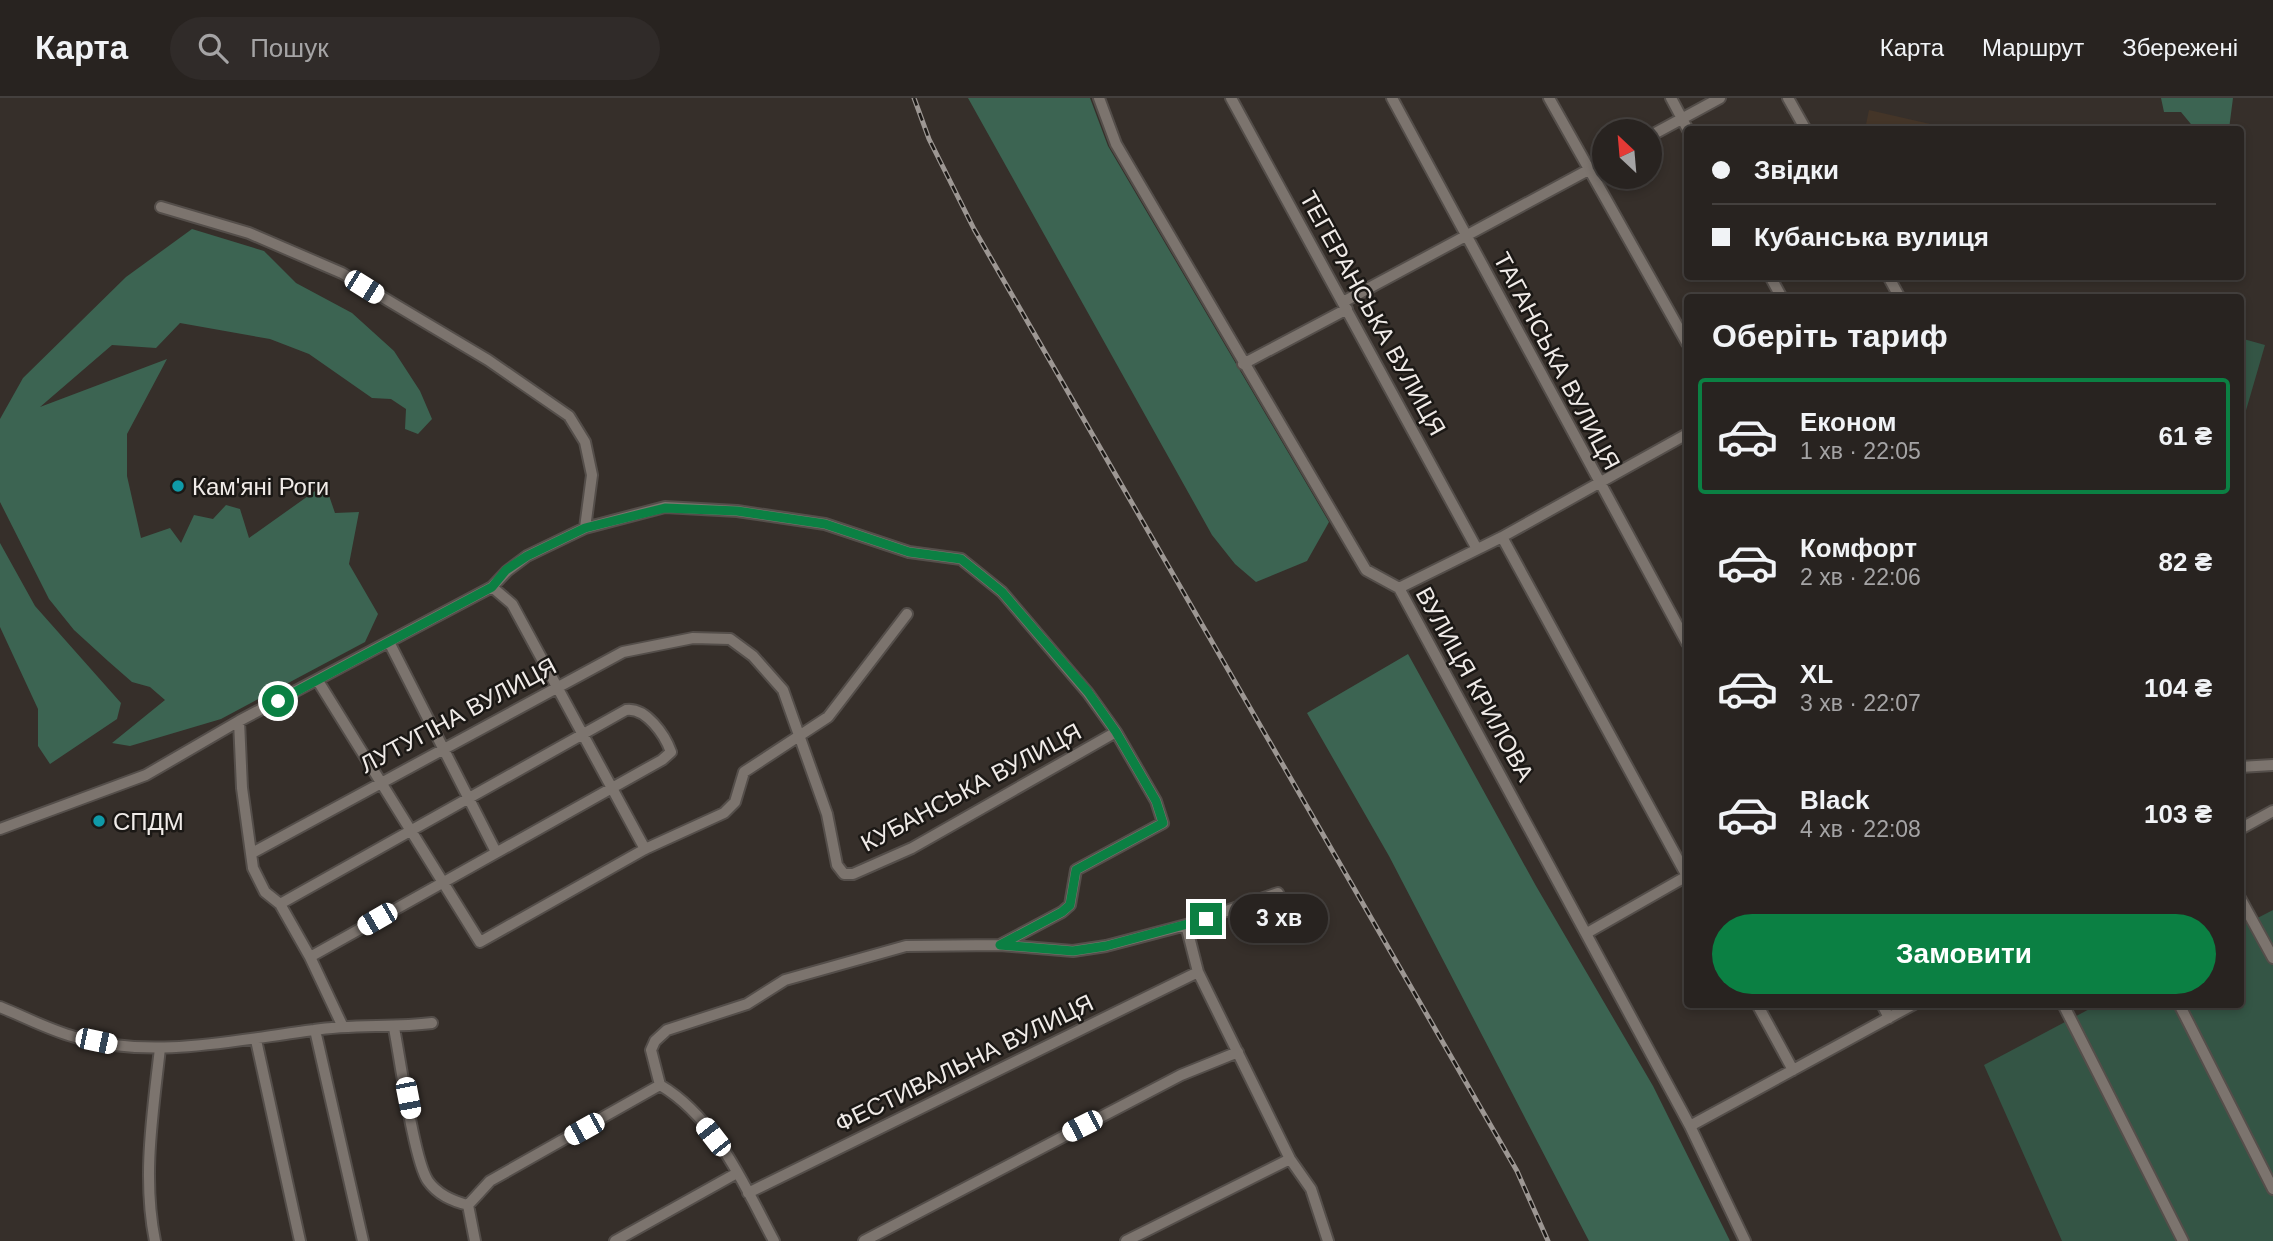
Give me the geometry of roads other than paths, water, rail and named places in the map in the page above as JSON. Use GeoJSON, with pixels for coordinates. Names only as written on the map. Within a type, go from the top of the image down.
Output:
{"type":"FeatureCollection","features":[{"type":"Feature","properties":{"kind":"street","name":"ВУЛИЦЯ КРИЛОВА"},"geometry":{"type":"LineString","coordinates":[[1099,98],[1116,144],[1366,570],[1399,588],[1690,1126],[1745,1241]]}},
{"type":"Feature","properties":{"kind":"street","name":"ТЕГЕРАНСЬКА ВУЛИЦЯ"},"geometry":{"type":"LineString","coordinates":[[1231,98],[1477,549]]}},
{"type":"Feature","properties":{"kind":"street","name":"ТАГАНСЬКА ВУЛИЦЯ"},"geometry":{"type":"LineString","coordinates":[[1392,98],[1684,638]]}},
{"type":"Feature","properties":{"kind":"street"},"geometry":{"type":"LineString","coordinates":[[1549,98],[1684,338]]}},
{"type":"Feature","properties":{"kind":"street"},"geometry":{"type":"LineString","coordinates":[[1671,98],[1686,126]]}},
{"type":"Feature","properties":{"kind":"street"},"geometry":{"type":"LineString","coordinates":[[1662,129],[1720,98]]}},
{"type":"Feature","properties":{"kind":"street"},"geometry":{"type":"LineString","coordinates":[[1788,98],[1804,126]]}},
{"type":"Feature","properties":{"kind":"street"},"geometry":{"type":"LineString","coordinates":[[1243,364],[1590,169]]}},
{"type":"Feature","properties":{"kind":"street"},"geometry":{"type":"LineString","coordinates":[[0,830],[146,775],[239,721],[492,587],[506,570],[527,556],[585,528],[592,475],[585,442],[569,416],[488,360],[342,273],[249,233],[161,207]]}},
{"type":"Feature","properties":{"kind":"street"},"geometry":{"type":"LineString","coordinates":[[1399,588],[1502,537],[1684,436]]}},
{"type":"Feature","properties":{"kind":"street","name":"КУБАНСЬКА ВУЛИЦЯ"},"geometry":{"type":"LineString","coordinates":[[585,528],[665,508],[737,511],[825,524],[909,552],[961,559],[1002,592],[1088,692],[1116,732],[1156,801],[1163,823],[1076,870],[1070,905],[1062,912],[1000,945]]}},
{"type":"Feature","properties":{"kind":"street"},"geometry":{"type":"LineString","coordinates":[[1502,537],[1684,871]]}},
{"type":"Feature","properties":{"kind":"street"},"geometry":{"type":"LineString","coordinates":[[492,587],[512,604],[645,849]]}},
{"type":"Feature","properties":{"kind":"street"},"geometry":{"type":"LineString","coordinates":[[318,681],[480,942],[645,849],[724,813],[735,802],[744,772],[799,739],[828,717],[906,614]]}},
{"type":"Feature","properties":{"kind":"street","name":"ЛУТУГІНА ВУЛИЦЯ"},"geometry":{"type":"LineString","coordinates":[[252,853],[557,685],[623,652],[693,638],[730,639],[753,656],[783,690],[827,814],[838,866],[844,874]]}},
{"type":"Feature","properties":{"kind":"street"},"geometry":{"type":"LineString","coordinates":[[390,642],[404,665],[441,748],[496,852]]}},
{"type":"Feature","properties":{"kind":"street"},"geometry":{"type":"LineString","coordinates":[[280,904],[583,733],[634,709],[643,713],[667,743],[671,752],[663,760],[612,786],[310,957]]}},
{"type":"Feature","properties":{"kind":"street"},"geometry":{"type":"LineString","coordinates":[[239,721],[242,788],[253,868],[265,892],[280,904],[310,957],[343,1027]]}},
{"type":"Feature","properties":{"kind":"street","name":"КУБАНСЬКА ВУЛИЦЯ"},"geometry":{"type":"LineString","coordinates":[[844,874],[853,874],[912,848],[1116,732]]}},
{"type":"Feature","properties":{"kind":"street"},"geometry":{"type":"LineString","coordinates":[[2244,767],[2273,765]]}},
{"type":"Feature","properties":{"kind":"street"},"geometry":{"type":"LineString","coordinates":[[2244,827],[2273,811]]}},
{"type":"Feature","properties":{"kind":"street"},"geometry":{"type":"LineString","coordinates":[[1587,933],[1684,878]]}},
{"type":"Feature","properties":{"kind":"street","name":"КУБАНСЬКА ВУЛИЦЯ"},"geometry":{"type":"LineString","coordinates":[[660,1085],[651,1050],[655,1041],[667,1030],[747,1003],[785,980],[905,946],[1000,945],[1073,951],[1106,946],[1186,925],[1278,893]]}},
{"type":"Feature","properties":{"kind":"street"},"geometry":{"type":"LineString","coordinates":[[2244,905],[2273,958]]}},
{"type":"Feature","properties":{"kind":"street"},"geometry":{"type":"LineString","coordinates":[[1186,925],[1198,972],[1290,1159],[1311,1189],[1324,1240]]}},
{"type":"Feature","properties":{"kind":"street","name":"ФЕСТИВАЛЬНА ВУЛИЦЯ"},"geometry":{"type":"LineString","coordinates":[[748,1193],[1198,972]]}},
{"type":"Feature","properties":{"kind":"street"},"geometry":{"type":"LineString","coordinates":[[0,1007],[74,1037],[117,1046],[160,1048],[256,1040],[343,1027],[394,1028],[432,1023]]}},
{"type":"Feature","properties":{"kind":"street"},"geometry":{"type":"LineString","coordinates":[[1759,1008],[1793,1070]]}},
{"type":"Feature","properties":{"kind":"street"},"geometry":{"type":"LineString","coordinates":[[1884,1008],[1889,1018]]}},
{"type":"Feature","properties":{"kind":"street"},"geometry":{"type":"LineString","coordinates":[[1690,1126],[1907,1008]]}},
{"type":"Feature","properties":{"kind":"street"},"geometry":{"type":"LineString","coordinates":[[2065,1008],[2183,1241]]}},
{"type":"Feature","properties":{"kind":"street"},"geometry":{"type":"LineString","coordinates":[[2181,1008],[2273,1189]]}},
{"type":"Feature","properties":{"kind":"street"},"geometry":{"type":"LineString","coordinates":[[394,1028],[421,1168],[438,1191],[450,1200],[468,1205]]}},
{"type":"Feature","properties":{"kind":"street"},"geometry":{"type":"LineString","coordinates":[[316,1030],[363,1241]]}},
{"type":"Feature","properties":{"kind":"street"},"geometry":{"type":"LineString","coordinates":[[256,1040],[300,1241]]}},
{"type":"Feature","properties":{"kind":"street"},"geometry":{"type":"LineString","coordinates":[[155,1241],[150,1218],[149,1148],[160,1048]]}},
{"type":"Feature","properties":{"kind":"street"},"geometry":{"type":"LineString","coordinates":[[864,1241],[1181,1075],[1238,1052]]}},
{"type":"Feature","properties":{"kind":"street"},"geometry":{"type":"LineString","coordinates":[[468,1205],[490,1181],[660,1085],[685,1100],[728,1155],[774,1241]]}},
{"type":"Feature","properties":{"kind":"street"},"geometry":{"type":"LineString","coordinates":[[1126,1241],[1290,1159]]}},
{"type":"Feature","properties":{"kind":"street"},"geometry":{"type":"LineString","coordinates":[[615,1241],[737,1173]]}},
{"type":"Feature","properties":{"kind":"street"},"geometry":{"type":"LineString","coordinates":[[468,1205],[475,1241]]}},
{"type":"Feature","properties":{"kind":"railway"},"geometry":{"type":"LineString","coordinates":[[914,98],[929,139],[974,229],[1517,1171],[1548,1241]]}},
{"type":"Feature","properties":{"kind":"place","name":"Кам'яні Роги"},"geometry":{"type":"Point","coordinates":[178,486]}},
{"type":"Feature","properties":{"kind":"place","name":"СПДМ"},"geometry":{"type":"Point","coordinates":[99,821]}}]}
